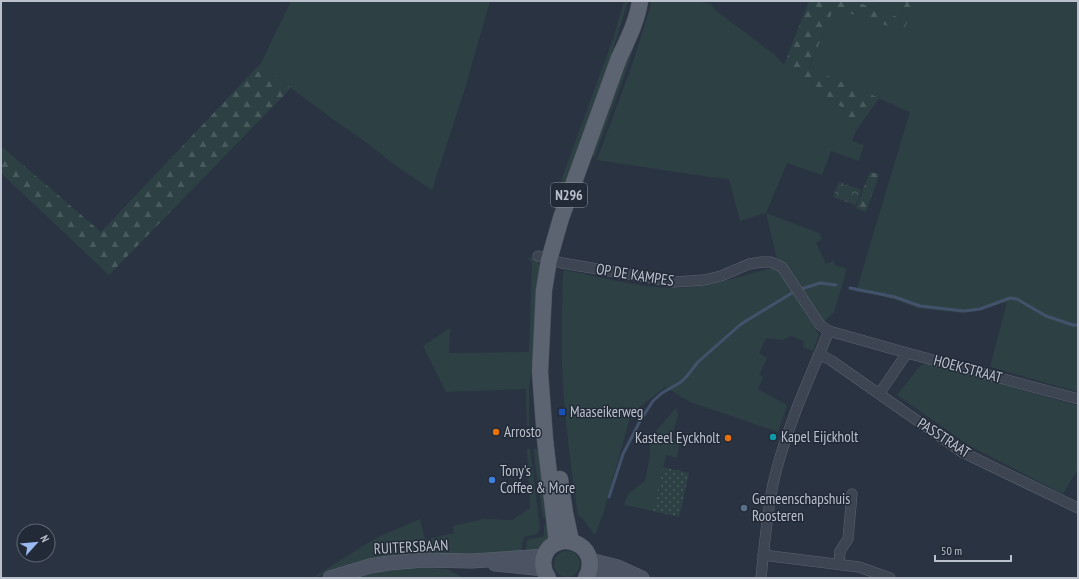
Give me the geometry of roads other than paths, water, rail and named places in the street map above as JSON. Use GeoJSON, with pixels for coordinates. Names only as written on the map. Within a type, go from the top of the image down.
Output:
{"type":"FeatureCollection","features":[{"type":"Feature","properties":{"kind":"main road","name":"N296"},"geometry":{"type":"LineString","coordinates":[[619,58],[622,34],[631,1]]}},
{"type":"Feature","properties":{"kind":"main road","name":"N296"},"geometry":{"type":"LineString","coordinates":[[564,542],[565,513],[557,461],[548,373],[542,339],[544,290],[560,218],[619,58],[636,18],[640,1]]}},
{"type":"Feature","properties":{"kind":"main road"},"geometry":{"type":"LineString","coordinates":[[545,568],[550,548],[564,542],[577,543],[588,553],[588,571]]}},
{"type":"Feature","properties":{"kind":"street","name":"OP DE KAMPES"},"geometry":{"type":"LineString","coordinates":[[550,260],[674,282],[704,280],[721,276],[749,264],[771,262],[782,267],[820,325],[829,331]]}},
{"type":"Feature","properties":{"kind":"street","name":"HOEKSTRAAT"},"geometry":{"type":"LineString","coordinates":[[829,331],[1078,399]]}},
{"type":"Feature","properties":{"kind":"street"},"geometry":{"type":"LineString","coordinates":[[761,578],[766,522],[778,469],[795,414],[829,331]]}},
{"type":"Feature","properties":{"kind":"street"},"geometry":{"type":"LineString","coordinates":[[879,394],[907,353]]}},
{"type":"Feature","properties":{"kind":"street","name":"PASSTRAAT"},"geometry":{"type":"LineString","coordinates":[[819,354],[832,361],[962,452],[1078,508]]}},
{"type":"Feature","properties":{"kind":"street"},"geometry":{"type":"LineString","coordinates":[[839,564],[840,551],[848,539],[852,494]]}},
{"type":"Feature","properties":{"kind":"street"},"geometry":{"type":"LineString","coordinates":[[763,555],[859,567],[890,578]]}},
{"type":"Feature","properties":{"kind":"street","name":"RUITERSBAAN"},"geometry":{"type":"LineString","coordinates":[[330,578],[370,566],[423,560],[472,561],[545,568]]}},
{"type":"Feature","properties":{"kind":"street"},"geometry":{"type":"LineString","coordinates":[[588,571],[638,577]]}},
{"type":"Feature","properties":{"kind":"waterway"},"geometry":{"type":"LineString","coordinates":[[801,289],[820,283],[836,285]]}},
{"type":"Feature","properties":{"kind":"waterway"},"geometry":{"type":"LineString","coordinates":[[850,288],[895,297],[920,306],[964,311],[980,309],[1010,298],[1017,299],[1046,316],[1073,325],[1078,325]]}},
{"type":"Feature","properties":{"kind":"waterway"},"geometry":{"type":"LineString","coordinates":[[609,497],[623,454],[640,421],[653,401],[662,393],[681,382],[698,362],[741,324],[792,293]]}},
{"type":"Feature","properties":{"kind":"place","name":"Maaseikerweg"},"geometry":{"type":"Point","coordinates":[562,412]}},
{"type":"Feature","properties":{"kind":"place","name":"Arrosto"},"geometry":{"type":"Point","coordinates":[496,432]}},
{"type":"Feature","properties":{"kind":"place","name":"Kapel Eijckholt"},"geometry":{"type":"Point","coordinates":[773,437]}},
{"type":"Feature","properties":{"kind":"place","name":"Kasteel Eyckholt"},"geometry":{"type":"Point","coordinates":[728,438]}},
{"type":"Feature","properties":{"kind":"place","name":"Tony's Coffee & More"},"geometry":{"type":"Point","coordinates":[492,480]}},
{"type":"Feature","properties":{"kind":"place","name":"Gemeenschapshuis Roosteren"},"geometry":{"type":"Point","coordinates":[744,508]}}]}
